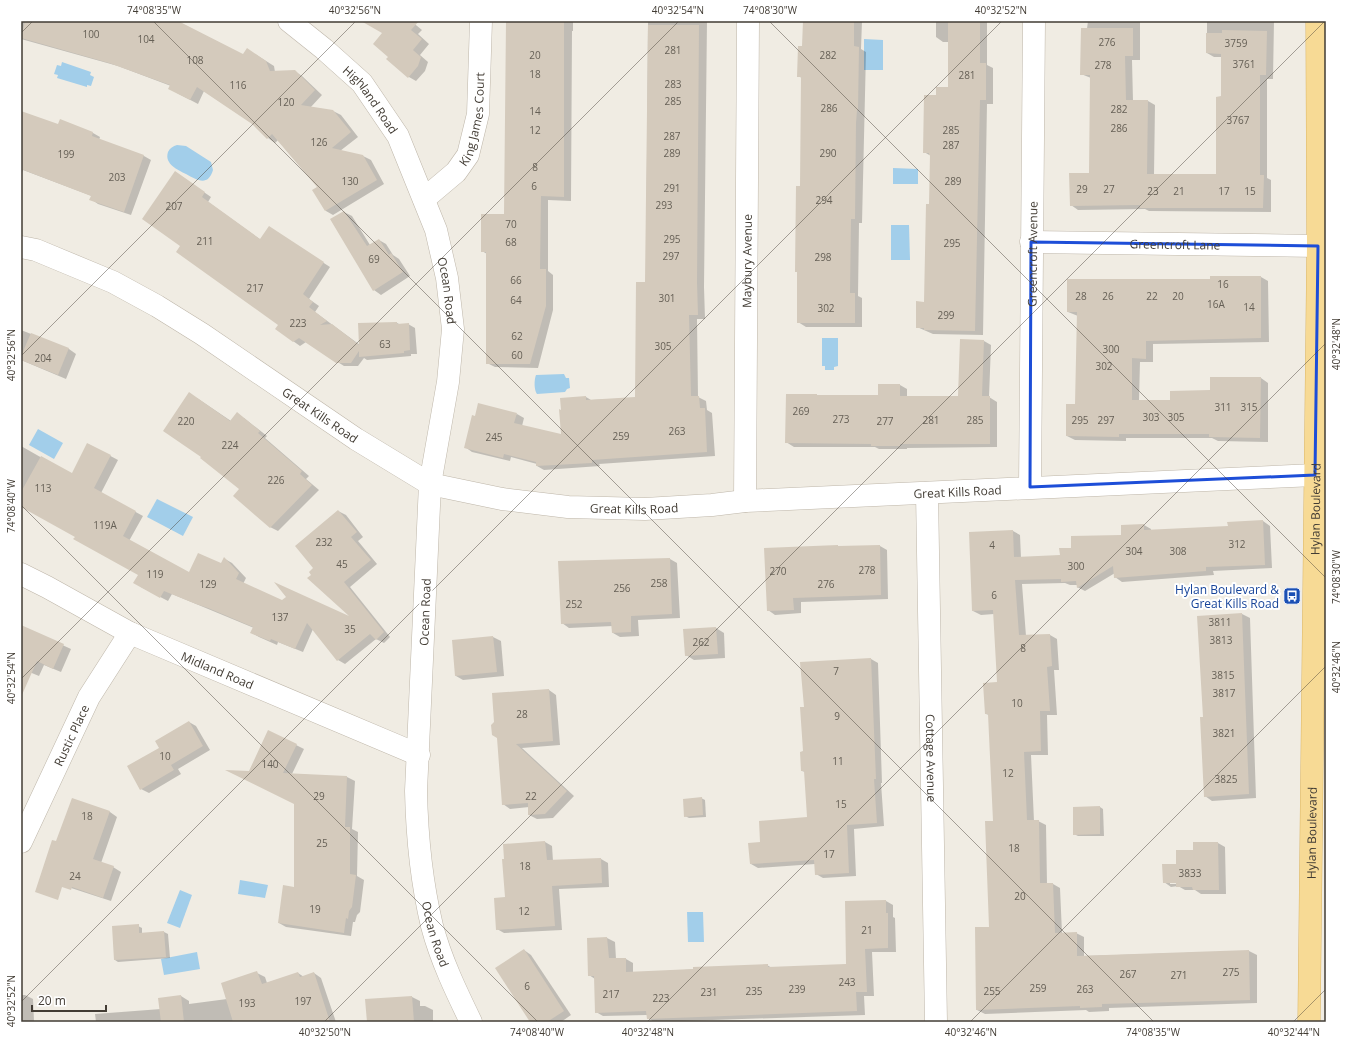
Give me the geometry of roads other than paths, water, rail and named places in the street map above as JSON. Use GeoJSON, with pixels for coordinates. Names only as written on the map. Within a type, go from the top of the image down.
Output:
{"type":"FeatureCollection","features":[{"type":"Feature","properties":{"kind":"main road","name":"Hylan Boulevard"},"geometry":{"type":"LineString","coordinates":[[1309,1022],[1318,246],[1318,21]]}},
{"type":"Feature","properties":{"kind":"street","name":"Highland Road"},"geometry":{"type":"LineString","coordinates":[[289,21],[324,49],[362,83],[398,136],[424,199]]}},
{"type":"Feature","properties":{"kind":"street","name":"King James Court"},"geometry":{"type":"LineString","coordinates":[[424,199],[456,172],[468,155],[478,114],[481,21]]}},
{"type":"Feature","properties":{"kind":"street","name":"Maybury Avenue"},"geometry":{"type":"LineString","coordinates":[[745,501],[748,21]]}},
{"type":"Feature","properties":{"kind":"street","name":"Greencroft Avenue"},"geometry":{"type":"LineString","coordinates":[[1030,488],[1034,21]]}},
{"type":"Feature","properties":{"kind":"street","name":"Ocean Road"},"geometry":{"type":"LineString","coordinates":[[424,199],[436,230],[447,278],[453,329],[448,382],[430,484],[419,755],[416,791],[417,838],[423,881],[433,928],[450,979],[470,1022]]}},
{"type":"Feature","properties":{"kind":"street","name":"Greencroft Lane"},"geometry":{"type":"LineString","coordinates":[[1032,242],[1318,246]]}},
{"type":"Feature","properties":{"kind":"street","name":"Great Kills Road"},"geometry":{"type":"LineString","coordinates":[[21,247],[36,250],[113,282],[157,306],[202,334],[356,439],[430,484],[502,499],[568,507],[645,509],[712,505],[745,501],[1315,475]]}},
{"type":"Feature","properties":{"kind":"street","name":"Cottage Avenue"},"geometry":{"type":"LineString","coordinates":[[927,493],[936,1022]]}},
{"type":"Feature","properties":{"kind":"street","name":"Midland Road"},"geometry":{"type":"LineString","coordinates":[[21,574],[130,633],[419,755]]}},
{"type":"Feature","properties":{"kind":"street","name":"Rustic Place"},"geometry":{"type":"LineString","coordinates":[[21,842],[89,697],[130,633]]}},
{"type":"Feature","properties":{"kind":"water"},"geometry":{"type":"Polygon","coordinates":[[[864,39],[883,40],[883,70],[864,70],[864,39]]]}},
{"type":"Feature","properties":{"kind":"water"},"geometry":{"type":"Polygon","coordinates":[[[62,62],[91,72],[90,75],[94,77],[91,86],[87,85],[87,87],[57,78],[58,75],[54,74],[57,65],[61,66],[62,62]]]}},
{"type":"Feature","properties":{"kind":"water"},"geometry":{"type":"Polygon","coordinates":[[[177,145],[186,146],[211,162],[213,170],[208,179],[202,181],[198,180],[172,166],[167,156],[170,149],[177,145]]]}},
{"type":"Feature","properties":{"kind":"water"},"geometry":{"type":"Polygon","coordinates":[[[893,168],[918,169],[918,184],[893,184],[893,168]]]}},
{"type":"Feature","properties":{"kind":"water"},"geometry":{"type":"Polygon","coordinates":[[[891,225],[909,225],[910,260],[891,260],[891,225]]]}},
{"type":"Feature","properties":{"kind":"water"},"geometry":{"type":"Polygon","coordinates":[[[822,338],[838,338],[838,366],[834,367],[834,370],[825,370],[825,366],[822,366],[822,338]]]}},
{"type":"Feature","properties":{"kind":"water"},"geometry":{"type":"Polygon","coordinates":[[[564,374],[566,378],[569,378],[570,388],[565,392],[537,394],[535,390],[536,375],[564,374]]]}},
{"type":"Feature","properties":{"kind":"water"},"geometry":{"type":"Polygon","coordinates":[[[38,429],[63,443],[54,459],[29,445],[38,429]]]}},
{"type":"Feature","properties":{"kind":"water"},"geometry":{"type":"Polygon","coordinates":[[[157,499],[193,517],[183,536],[147,517],[157,499]]]}},
{"type":"Feature","properties":{"kind":"water"},"geometry":{"type":"Polygon","coordinates":[[[240,880],[268,885],[265,898],[238,894],[240,880]]]}},
{"type":"Feature","properties":{"kind":"water"},"geometry":{"type":"Polygon","coordinates":[[[180,890],[192,895],[180,928],[167,923],[180,890]]]}},
{"type":"Feature","properties":{"kind":"water"},"geometry":{"type":"Polygon","coordinates":[[[687,912],[703,912],[704,942],[688,942],[687,912]]]}},
{"type":"Feature","properties":{"kind":"water"},"geometry":{"type":"Polygon","coordinates":[[[197,952],[200,969],[164,975],[161,959],[197,952]]]}},
{"type":"Feature","properties":{"kind":"place","name":"Hylan Boulevard & Great Kills Road"},"geometry":{"type":"Point","coordinates":[1292,596]}}]}
